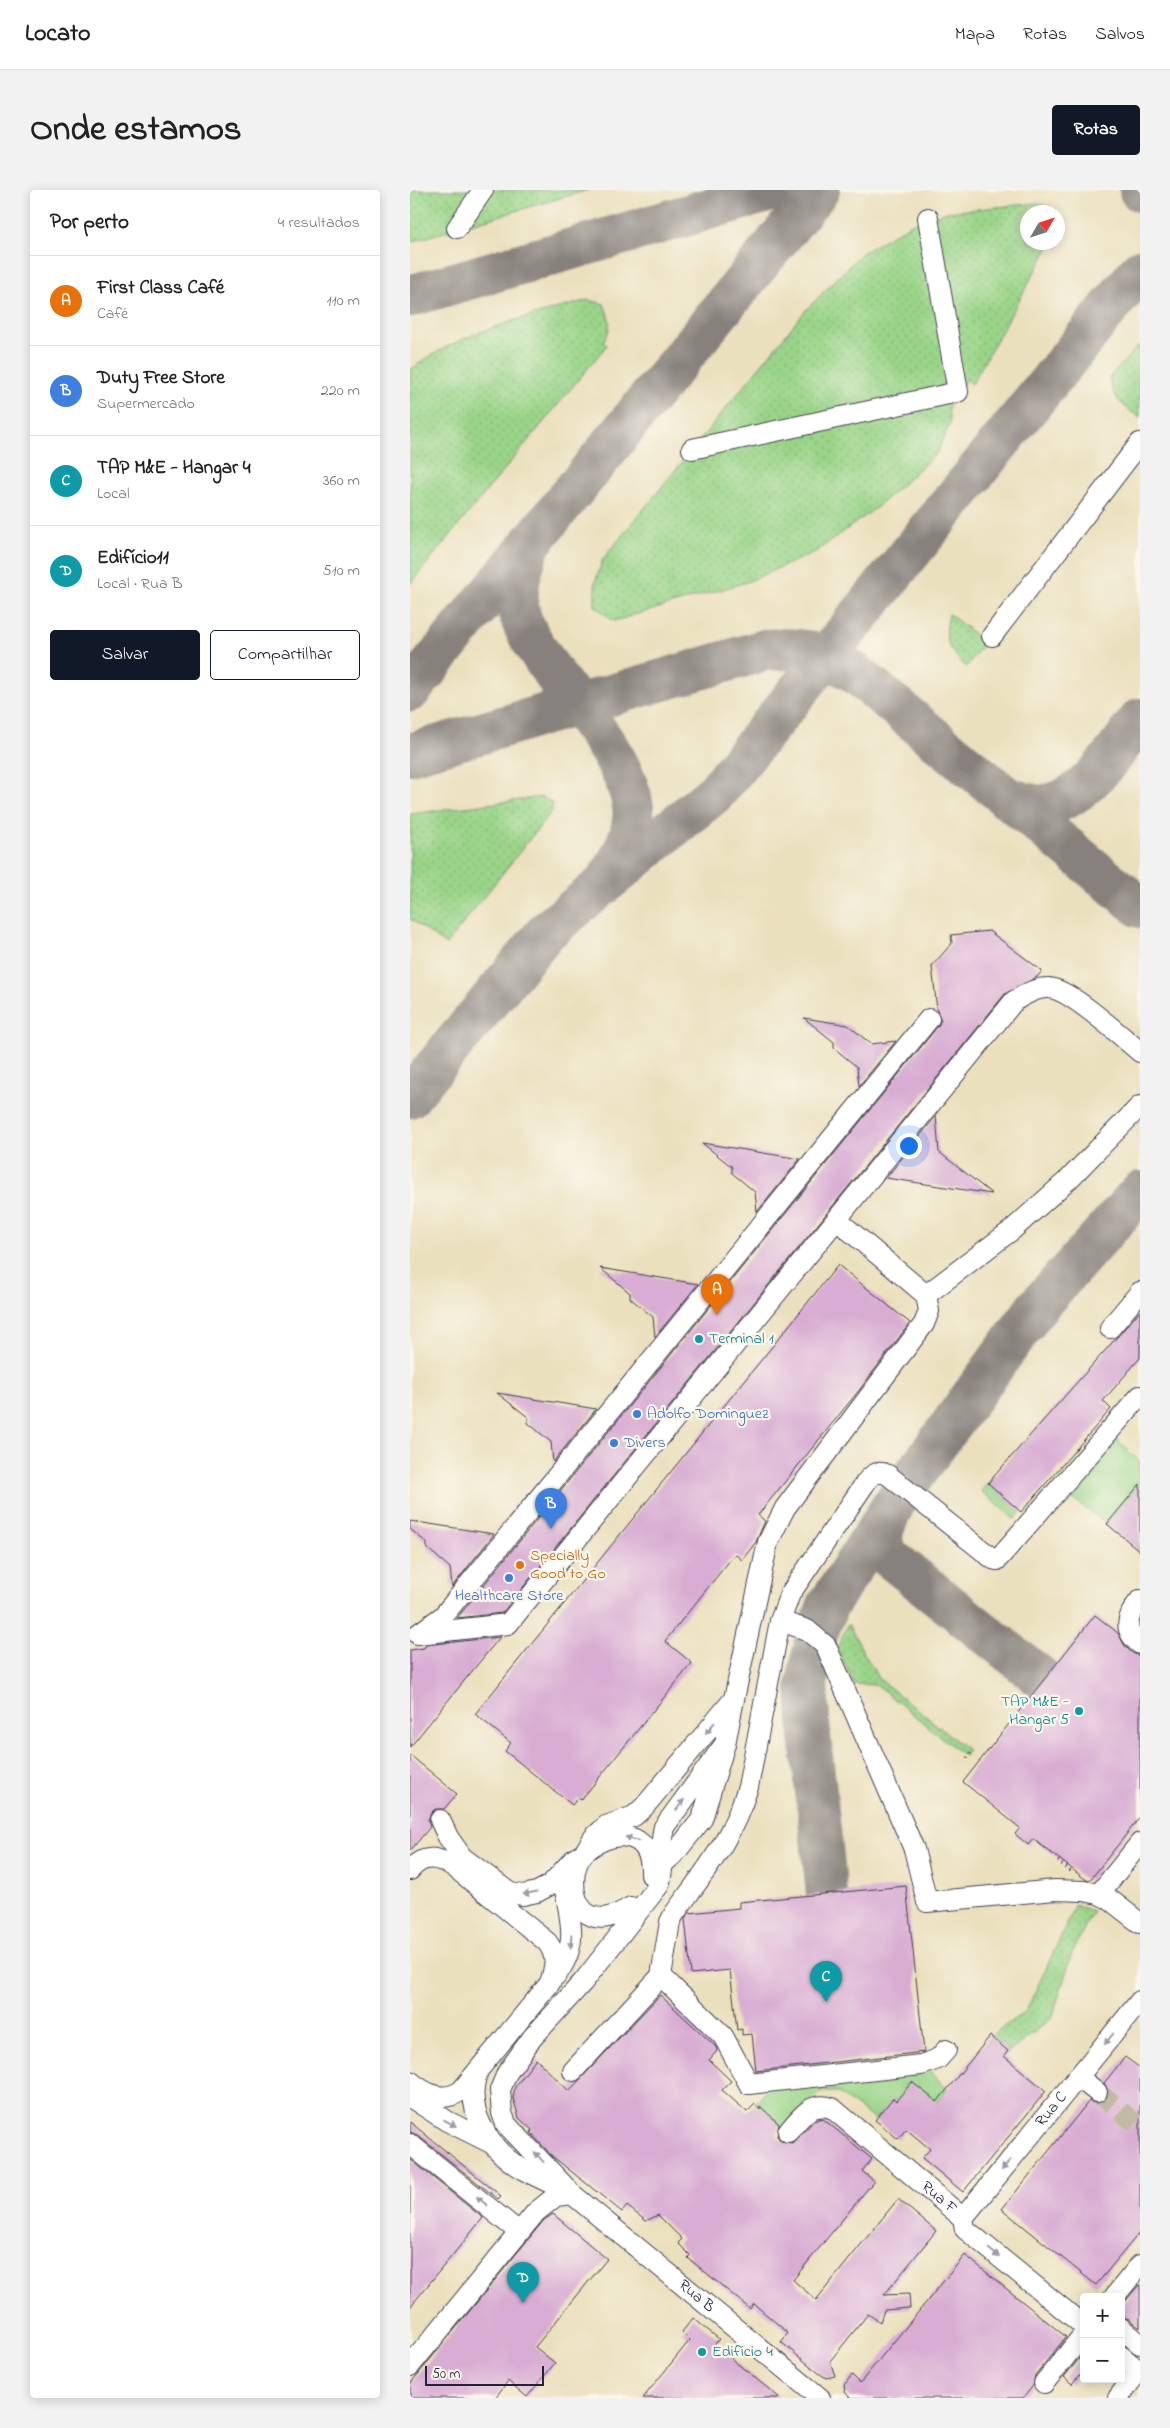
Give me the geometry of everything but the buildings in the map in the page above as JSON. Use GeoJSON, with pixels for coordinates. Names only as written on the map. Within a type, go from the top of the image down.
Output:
{"type":"FeatureCollection","features":[{"type":"Feature","properties":{"kind":"street"},"geometry":{"type":"LineString","coordinates":[[458,228],[483,190]]}},
{"type":"Feature","properties":{"kind":"street"},"geometry":{"type":"LineString","coordinates":[[692,449],[958,392],[928,218]]}},
{"type":"Feature","properties":{"kind":"street"},"geometry":{"type":"LineString","coordinates":[[992,636],[1140,443]]}},
{"type":"Feature","properties":{"kind":"street"},"geometry":{"type":"LineString","coordinates":[[414,1633],[508,1624],[1014,1001],[1033,990],[1051,988],[1072,997],[1140,1052]]}},
{"type":"Feature","properties":{"kind":"street"},"geometry":{"type":"LineString","coordinates":[[414,1633],[442,1616],[929,1019]]}},
{"type":"Feature","properties":{"kind":"street"},"geometry":{"type":"LineString","coordinates":[[926,1295],[1012,1230],[1070,1178],[1140,1106]]}},
{"type":"Feature","properties":{"kind":"street"},"geometry":{"type":"LineString","coordinates":[[506,2124],[500,2100],[500,2090],[507,2073],[532,2038],[583,1982],[659,1884],[657,1870],[664,1828],[725,1744],[768,1542],[785,1508],[924,1324],[929,1310],[926,1295],[837,1220]]}},
{"type":"Feature","properties":{"kind":"street"},"geometry":{"type":"LineString","coordinates":[[1110,1328],[1140,1292]]}},
{"type":"Feature","properties":{"kind":"street"},"geometry":{"type":"LineString","coordinates":[[573,2071],[661,1976],[670,1922],[724,1844],[740,1813],[748,1787],[780,1621],[790,1594],[866,1482],[879,1472],[888,1475],[993,1559],[997,1560],[1140,1396]]}},
{"type":"Feature","properties":{"kind":"street"},"geometry":{"type":"LineString","coordinates":[[1140,1600],[1130,1612],[1128,1621],[1131,1634],[1140,1644]]}},
{"type":"Feature","properties":{"kind":"street"},"geometry":{"type":"LineString","coordinates":[[780,1621],[800,1626],[822,1641],[826,1646],[914,1849],[927,1902],[1055,1890],[1078,1891],[1099,1894],[1119,1906],[1140,1923]]}},
{"type":"Feature","properties":{"kind":"street"},"geometry":{"type":"LineString","coordinates":[[410,1855],[422,1848],[441,1846],[462,1857],[510,1893],[523,1895],[537,1892],[550,1884],[606,1826],[634,1816],[644,1807],[734,1699]]}},
{"type":"Feature","properties":{"kind":"street"},"geometry":{"type":"LineString","coordinates":[[440,1820],[448,1837],[462,1857]]}},
{"type":"Feature","properties":{"kind":"street"},"geometry":{"type":"LineString","coordinates":[[410,2081],[431,2096],[445,2097],[460,2091],[563,1966],[571,1947],[572,1923],[564,1886],[566,1874],[578,1856],[607,1840],[628,1836],[639,1840],[646,1847],[657,1870]]}},
{"type":"Feature","properties":{"kind":"street"},"geometry":{"type":"LineString","coordinates":[[1099,1894],[1140,1843]]}},
{"type":"Feature","properties":{"kind":"street"},"geometry":{"type":"LineString","coordinates":[[578,1856],[573,1891],[577,1904],[586,1913],[598,1918],[614,1916],[631,1907]]}},
{"type":"Feature","properties":{"kind":"street"},"geometry":{"type":"LineString","coordinates":[[410,1870],[424,1860],[438,1858],[468,1878],[551,1947],[556,1961],[550,1983]]}},
{"type":"Feature","properties":{"kind":"street"},"geometry":{"type":"LineString","coordinates":[[572,2194],[496,2112],[493,2102],[493,2080],[500,2066],[644,1893],[657,1870]]}},
{"type":"Feature","properties":{"kind":"street"},"geometry":{"type":"LineString","coordinates":[[661,1976],[723,2036],[749,2084],[927,2064],[938,2059],[946,2050]]}},
{"type":"Feature","properties":{"kind":"street","name":"Rua C"},"geometry":{"type":"LineString","coordinates":[[963,2218],[1140,2001]]}},
{"type":"Feature","properties":{"kind":"street"},"geometry":{"type":"LineString","coordinates":[[478,2070],[473,2084],[473,2098],[481,2126],[493,2144],[521,2169],[572,2194]]}},
{"type":"Feature","properties":{"kind":"street"},"geometry":{"type":"LineString","coordinates":[[1078,2077],[1097,2092]]}},
{"type":"Feature","properties":{"kind":"street"},"geometry":{"type":"LineString","coordinates":[[410,2097],[447,2121],[493,2144]]}},
{"type":"Feature","properties":{"kind":"street","name":"Rua F"},"geometry":{"type":"LineString","coordinates":[[788,2132],[812,2107],[823,2105],[832,2108],[963,2218],[965,2230],[1080,2323]]}},
{"type":"Feature","properties":{"kind":"street"},"geometry":{"type":"LineString","coordinates":[[410,2144],[519,2232]]}},
{"type":"Feature","properties":{"kind":"street"},"geometry":{"type":"LineString","coordinates":[[410,2366],[519,2232],[546,2202],[562,2193],[572,2194]]}},
{"type":"Feature","properties":{"kind":"street","name":"Rua B"},"geometry":{"type":"LineString","coordinates":[[572,2194],[820,2398]]}},
{"type":"Feature","properties":{"kind":"street"},"geometry":{"type":"LineString","coordinates":[[1117,2293],[1140,2265]]}},
{"type":"Feature","properties":{"kind":"street"},"geometry":{"type":"LineString","coordinates":[[1125,2331],[1140,2344]]}},
{"type":"Feature","properties":{"kind":"street"},"geometry":{"type":"LineString","coordinates":[[1044,2383],[1081,2338]]}},
{"type":"Feature","properties":{"kind":"street"},"geometry":{"type":"LineString","coordinates":[[1118,2398],[1139,2370],[1125,2359]]}},
{"type":"Feature","properties":{"kind":"path"},"geometry":{"type":"LineString","coordinates":[[967,1758],[971,1753]]}},
{"type":"Feature","properties":{"kind":"path"},"geometry":{"type":"LineString","coordinates":[[1058,1861],[1076,1875]]}},
{"type":"Feature","properties":{"kind":"green space"},"geometry":{"type":"Polygon","coordinates":[[[410,190],[588,190],[410,242],[410,190]]]}},
{"type":"Feature","properties":{"kind":"green space"},"geometry":{"type":"Polygon","coordinates":[[[1038,203],[1043,205],[1020,205],[1020,250],[1047,250],[972,384],[966,379],[948,408],[950,423],[937,453],[877,507],[817,551],[747,582],[614,621],[595,606],[595,582],[603,559],[805,311],[862,253],[911,224],[946,212],[1038,203]]]}},
{"type":"Feature","properties":{"kind":"green space"},"geometry":{"type":"Polygon","coordinates":[[[588,300],[604,304],[610,323],[603,342],[607,345],[410,584],[410,370],[430,356],[473,335],[588,300]]]}},
{"type":"Feature","properties":{"kind":"green space"},"geometry":{"type":"Polygon","coordinates":[[[1140,344],[1140,417],[1129,410],[1116,396],[1109,378],[1140,344]]]}},
{"type":"Feature","properties":{"kind":"green space"},"geometry":{"type":"Polygon","coordinates":[[[949,614],[985,642],[966,667],[954,654],[948,643],[946,631],[949,614]]]}},
{"type":"Feature","properties":{"kind":"green space"},"geometry":{"type":"Polygon","coordinates":[[[542,797],[552,803],[552,811],[446,945],[410,919],[410,814],[542,797]]]}},
{"type":"Feature","properties":{"kind":"green space"},"geometry":{"type":"Polygon","coordinates":[[[1117,1439],[1140,1462],[1140,1493],[1135,1490],[1107,1524],[1068,1495],[1117,1439]]]}},
{"type":"Feature","properties":{"kind":"green space"},"geometry":{"type":"Polygon","coordinates":[[[988,1483],[1021,1512],[1014,1519],[981,1491],[988,1483]]]}},
{"type":"Feature","properties":{"kind":"green space"},"geometry":{"type":"Polygon","coordinates":[[[848,1624],[878,1678],[968,1750],[964,1756],[877,1685],[854,1684],[837,1648],[848,1624]]]}},
{"type":"Feature","properties":{"kind":"green space"},"geometry":{"type":"Polygon","coordinates":[[[1074,1905],[1093,1911],[1073,1950],[1052,2018],[1004,2056],[1008,2050],[990,2036],[1026,2011],[1074,1905]]]}},
{"type":"Feature","properties":{"kind":"green space"},"geometry":{"type":"Polygon","coordinates":[[[928,2069],[947,2089],[937,2102],[896,2101],[893,2099],[875,2120],[837,2092],[820,2092],[784,2129],[756,2103],[776,2080],[928,2069]]]}},
{"type":"Feature","properties":{"kind":"taxiway"},"geometry":{"type":"LineString","coordinates":[[410,296],[774,190]]}},
{"type":"Feature","properties":{"kind":"taxiway"},"geometry":{"type":"LineString","coordinates":[[410,691],[819,190]]}},
{"type":"Feature","properties":{"kind":"taxiway"},"geometry":{"type":"LineString","coordinates":[[410,1097],[547,931],[716,792],[1140,270]]}},
{"type":"Feature","properties":{"kind":"taxiway"},"geometry":{"type":"LineString","coordinates":[[529,548],[520,575],[518,589],[519,610],[523,624],[553,673],[608,747],[628,787],[633,807],[630,833],[619,860],[610,875]]}},
{"type":"Feature","properties":{"kind":"taxiway"},"geometry":{"type":"LineString","coordinates":[[410,754],[765,650],[791,649],[812,652],[854,672],[1140,907]]}},
{"type":"Feature","properties":{"kind":"taxiway"},"geometry":{"type":"LineString","coordinates":[[1006,798],[1030,804],[1044,805],[1059,801],[1073,794],[1099,772],[1140,719]]}},
{"type":"Feature","properties":{"kind":"taxiway"},"geometry":{"type":"LineString","coordinates":[[827,1894],[810,1736],[807,1684],[816,1637],[828,1605],[896,1500],[1037,1307],[1140,1192]]}},
{"type":"Feature","properties":{"kind":"taxiway"},"geometry":{"type":"LineString","coordinates":[[892,1509],[884,1527],[882,1539],[885,1551],[889,1557],[1043,1679]]}},
{"type":"Feature","properties":{"kind":"tunnel"},"geometry":{"type":"LineString","coordinates":[[1097,2092],[1140,2127]]}},
{"type":"Feature","properties":{"kind":"place","name":"First Class Café"},"geometry":{"type":"Point","coordinates":[717,1315]}},
{"type":"Feature","properties":{"kind":"place","name":"Terminal 1"},"geometry":{"type":"Point","coordinates":[699,1339]}},
{"type":"Feature","properties":{"kind":"place","name":"Adolfo Dominguez"},"geometry":{"type":"Point","coordinates":[637,1414]}},
{"type":"Feature","properties":{"kind":"place","name":"Divers"},"geometry":{"type":"Point","coordinates":[614,1443]}},
{"type":"Feature","properties":{"kind":"place","name":"Duty Free Store"},"geometry":{"type":"Point","coordinates":[551,1529]}},
{"type":"Feature","properties":{"kind":"place","name":"Specially Good to Go"},"geometry":{"type":"Point","coordinates":[520,1565]}},
{"type":"Feature","properties":{"kind":"place","name":"Healthcare Store"},"geometry":{"type":"Point","coordinates":[509,1578]}},
{"type":"Feature","properties":{"kind":"place","name":"TAP M&E - Hangar 5"},"geometry":{"type":"Point","coordinates":[1079,1711]}},
{"type":"Feature","properties":{"kind":"place","name":"TAP M&E - Hangar 4"},"geometry":{"type":"Point","coordinates":[826,2002]}},
{"type":"Feature","properties":{"kind":"place","name":"Edifício11"},"geometry":{"type":"Point","coordinates":[523,2303]}},
{"type":"Feature","properties":{"kind":"place","name":"Edifício 4"},"geometry":{"type":"Point","coordinates":[702,2352]}}]}
